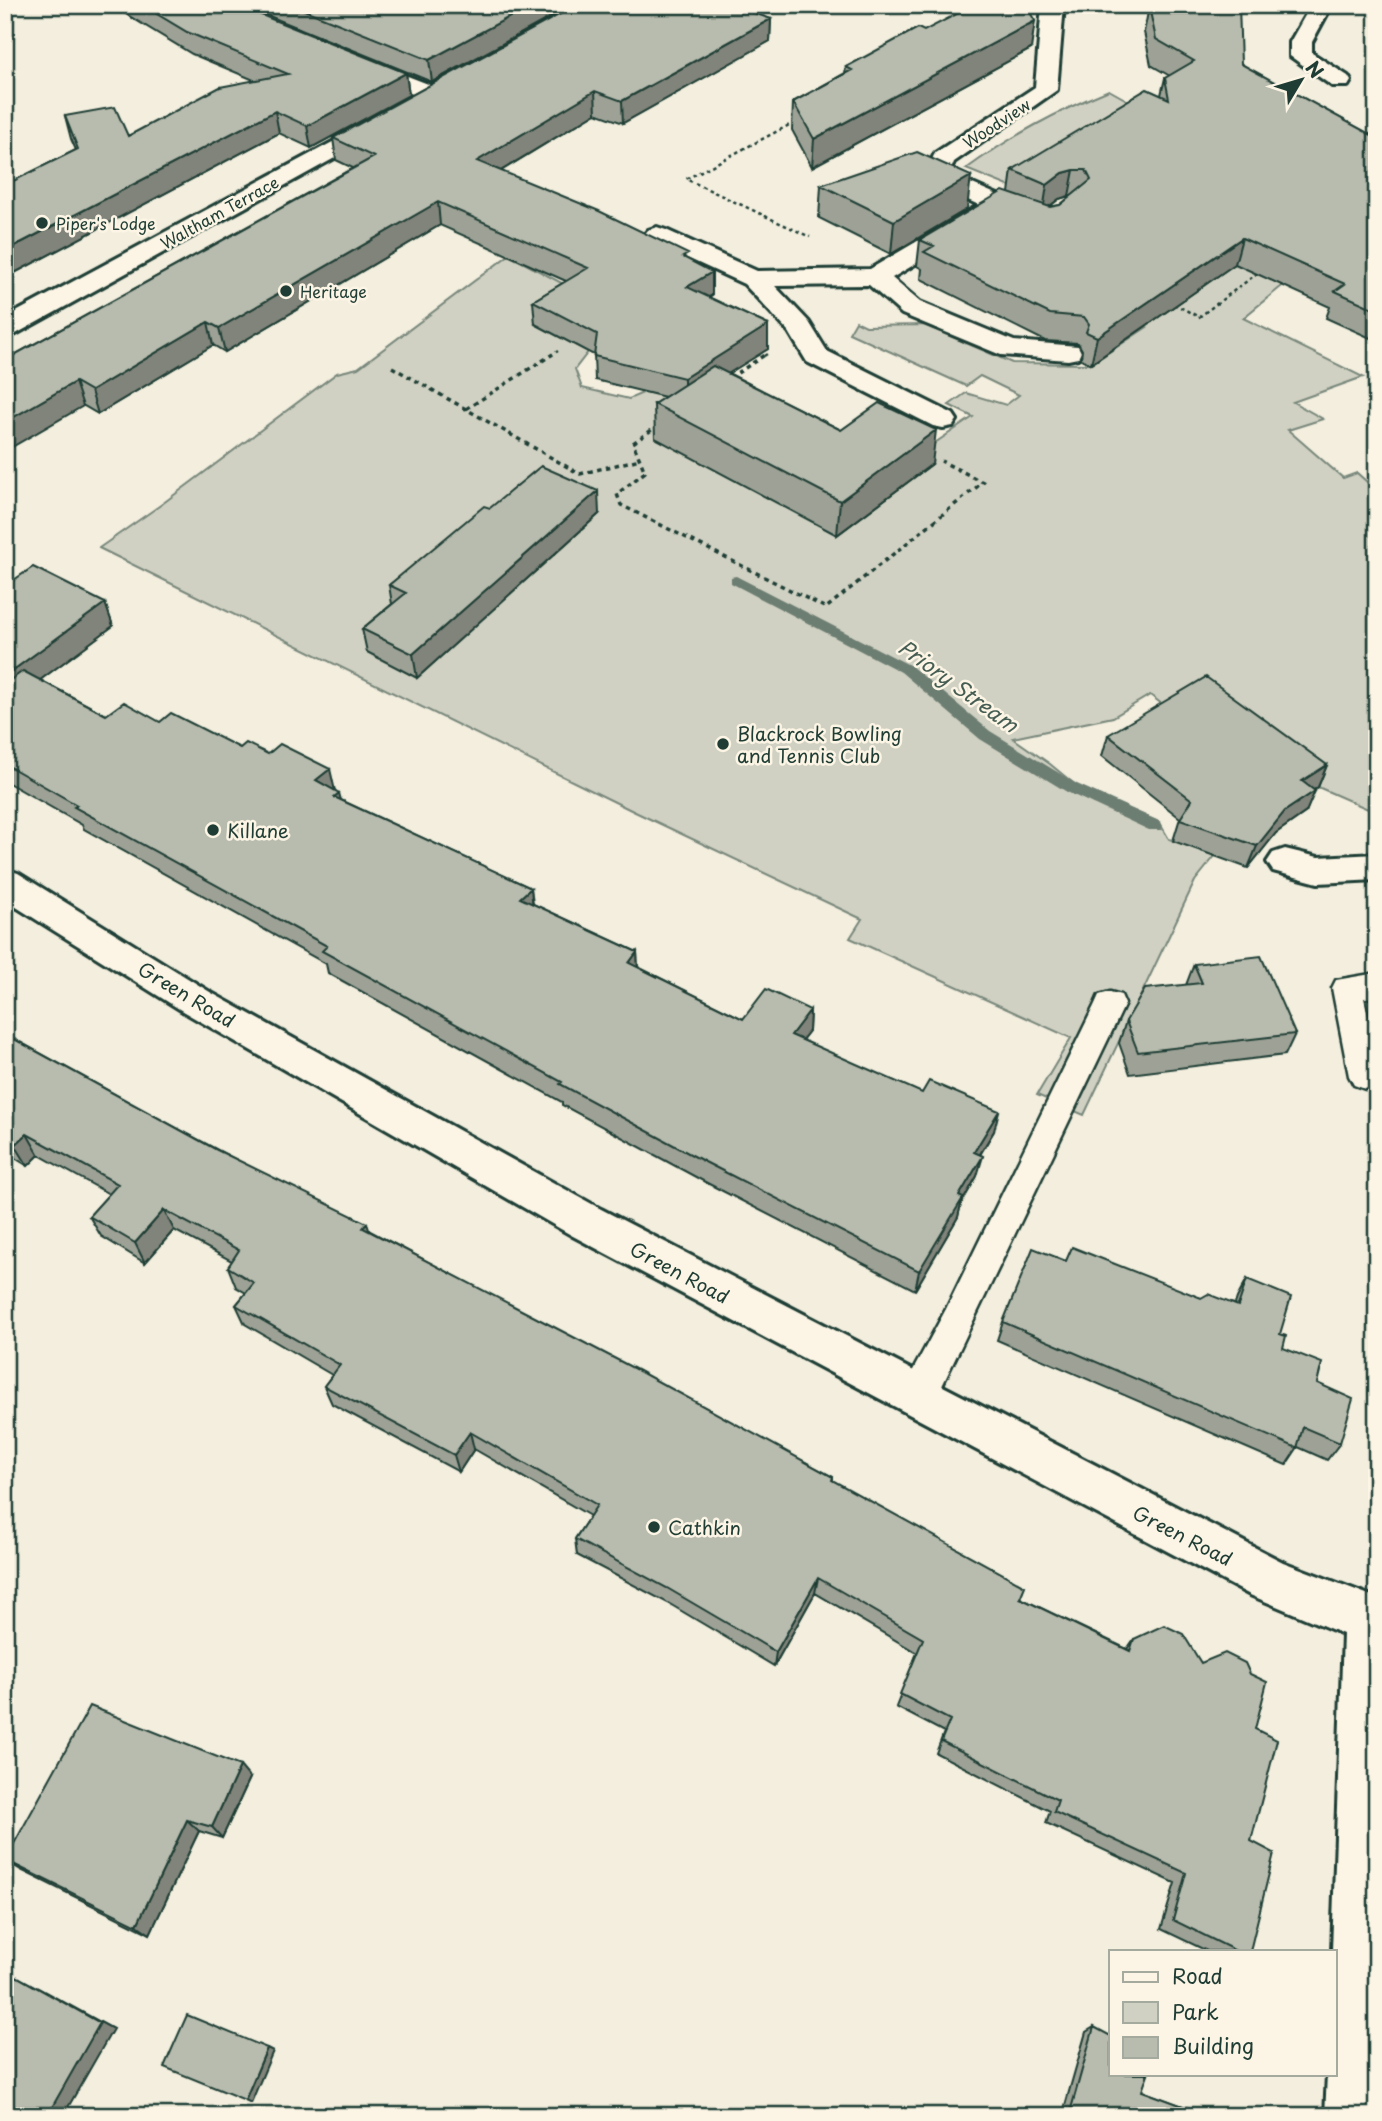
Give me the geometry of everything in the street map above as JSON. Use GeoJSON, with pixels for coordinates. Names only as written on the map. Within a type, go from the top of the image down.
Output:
{"type":"FeatureCollection","features":[{"type":"Feature","properties":{"kind":"street","name":"Woodview"},"geometry":{"type":"LineString","coordinates":[[1021,214],[959,187],[938,172],[943,158],[1046,90],[1054,5]]}},
{"type":"Feature","properties":{"kind":"street"},"geometry":{"type":"LineString","coordinates":[[1322,5],[1301,42],[1301,56],[1340,81]]}},
{"type":"Feature","properties":{"kind":"street"},"geometry":{"type":"LineString","coordinates":[[343,58],[433,94]]}},
{"type":"Feature","properties":{"kind":"street","name":"Waltham Terrace"},"geometry":{"type":"LineString","coordinates":[[5,329],[456,82]]}},
{"type":"Feature","properties":{"kind":"street"},"geometry":{"type":"LineString","coordinates":[[753,279],[879,274],[998,204]]}},
{"type":"Feature","properties":{"kind":"street"},"geometry":{"type":"LineString","coordinates":[[657,235],[753,279],[800,328],[817,356],[943,419]]}},
{"type":"Feature","properties":{"kind":"street"},"geometry":{"type":"LineString","coordinates":[[879,274],[911,308],[1010,349],[1068,352]]}},
{"type":"Feature","properties":{"kind":"street"},"geometry":{"type":"LineString","coordinates":[[1292,868],[1315,870],[1377,867]]}},
{"type":"Feature","properties":{"kind":"street","name":"Green Road"},"geometry":{"type":"LineString","coordinates":[[5,882],[197,1002],[586,1222],[1267,1579],[1372,1621]]}},
{"type":"Feature","properties":{"kind":"street"},"geometry":{"type":"LineString","coordinates":[[1353,2116],[1368,1919],[1368,1671],[1372,1621]]}},
{"type":"Feature","properties":{"kind":"lane"},"geometry":{"type":"LineString","coordinates":[[1365,1076],[1347,988],[1377,985]]}},
{"type":"Feature","properties":{"kind":"lane"},"geometry":{"type":"LineString","coordinates":[[918,1397],[958,1320],[1110,1004]]}},
{"type":"Feature","properties":{"kind":"path"},"geometry":{"type":"LineString","coordinates":[[799,121],[686,179],[879,274]]}},
{"type":"Feature","properties":{"kind":"path"},"geometry":{"type":"LineString","coordinates":[[1170,302],[1199,317],[1268,266]]}},
{"type":"Feature","properties":{"kind":"path"},"geometry":{"type":"LineString","coordinates":[[719,385],[789,339],[806,338]]}},
{"type":"Feature","properties":{"kind":"path"},"geometry":{"type":"LineString","coordinates":[[466,409],[558,351]]}},
{"type":"Feature","properties":{"kind":"path"},"geometry":{"type":"LineString","coordinates":[[392,367],[580,474],[640,459]]}},
{"type":"Feature","properties":{"kind":"path"},"geometry":{"type":"LineString","coordinates":[[661,424],[633,443],[645,472],[617,494],[621,505],[826,608],[983,482],[937,459]]}},
{"type":"Feature","properties":{"kind":"green space"},"geometry":{"type":"Polygon","coordinates":[[[1109,90],[1354,227],[1243,318],[1363,377],[1293,402],[1323,419],[1288,430],[1343,478],[1357,473],[1377,491],[1377,813],[1318,787],[1175,714],[1150,695],[1113,717],[1013,738],[1078,787],[1159,822],[1169,839],[1215,856],[1195,881],[1084,1115],[1037,1095],[1071,1038],[850,938],[862,919],[633,811],[99,548],[337,373],[358,368],[509,255],[586,296],[535,324],[588,352],[575,369],[582,388],[629,399],[659,386],[837,535],[932,464],[929,447],[973,417],[949,405],[966,393],[1006,405],[1019,395],[980,376],[966,386],[849,333],[856,321],[866,326],[925,325],[1012,363],[1091,364],[1147,327],[1124,315],[1200,199],[1018,190],[966,169],[1035,125],[1109,90]]]}},
{"type":"Feature","properties":{"kind":"building"},"geometry":{"type":"Polygon","coordinates":[[[142,5],[236,5],[406,73],[307,126],[275,111],[5,251],[5,185],[78,149],[65,116],[115,107],[128,136],[220,87],[288,74],[187,32],[142,5]]]}},
{"type":"Feature","properties":{"kind":"building"},"geometry":{"type":"Polygon","coordinates":[[[292,5],[532,5],[429,60],[292,5]]]}},
{"type":"Feature","properties":{"kind":"building"},"geometry":{"type":"Polygon","coordinates":[[[577,5],[743,5],[739,8],[771,19],[622,101],[595,91],[477,161],[599,211],[688,254],[683,257],[712,272],[687,287],[768,325],[684,378],[594,356],[597,334],[533,301],[588,268],[438,202],[219,328],[208,322],[91,391],[75,382],[5,422],[5,360],[374,157],[333,138],[577,5]]]}},
{"type":"Feature","properties":{"kind":"building"},"geometry":{"type":"Polygon","coordinates":[[[974,5],[1026,5],[1035,21],[814,139],[793,102],[852,70],[846,67],[918,28],[924,31],[974,5]]]}},
{"type":"Feature","properties":{"kind":"building"},"geometry":{"type":"Polygon","coordinates":[[[1150,5],[1239,5],[1241,64],[1377,138],[1377,310],[1335,291],[1345,284],[1242,238],[1097,337],[1086,332],[1089,324],[1084,317],[1050,314],[924,252],[934,246],[920,240],[1003,191],[1050,207],[1060,205],[1091,180],[1086,170],[1063,173],[1047,185],[1012,170],[1147,89],[1169,99],[1165,78],[1194,61],[1156,39],[1150,5]]]}},
{"type":"Feature","properties":{"kind":"building"},"geometry":{"type":"Polygon","coordinates":[[[917,152],[971,176],[894,221],[821,185],[917,152]]]}},
{"type":"Feature","properties":{"kind":"building"},"geometry":{"type":"Polygon","coordinates":[[[713,366],[841,430],[879,403],[936,430],[840,501],[654,404],[713,366]]]}},
{"type":"Feature","properties":{"kind":"building"},"geometry":{"type":"Polygon","coordinates":[[[541,466],[598,491],[413,654],[362,629],[406,593],[389,585],[484,506],[490,508],[541,466]]]}},
{"type":"Feature","properties":{"kind":"building"},"geometry":{"type":"Polygon","coordinates":[[[33,567],[105,603],[5,676],[5,586],[33,567]]]}},
{"type":"Feature","properties":{"kind":"building"},"geometry":{"type":"Polygon","coordinates":[[[23,671],[106,715],[124,702],[160,722],[171,713],[240,748],[246,743],[268,754],[280,744],[330,769],[316,780],[339,793],[334,797],[531,888],[520,898],[637,952],[629,963],[743,1019],[766,989],[810,1010],[791,1035],[922,1093],[929,1081],[999,1111],[974,1152],[983,1156],[959,1196],[963,1198],[919,1271],[705,1162],[560,1084],[562,1082],[322,951],[327,946],[74,807],[77,805],[5,764],[5,684],[23,671]]]}},
{"type":"Feature","properties":{"kind":"building"},"geometry":{"type":"Polygon","coordinates":[[[1206,677],[1327,765],[1302,781],[1315,791],[1285,811],[1257,846],[1180,819],[1192,800],[1108,735],[1206,677]]]}},
{"type":"Feature","properties":{"kind":"building"},"geometry":{"type":"Polygon","coordinates":[[[1261,956],[1295,1034],[1138,1052],[1126,1021],[1145,989],[1202,983],[1194,964],[1261,956]]]}},
{"type":"Feature","properties":{"kind":"building"},"geometry":{"type":"Polygon","coordinates":[[[5,1034],[217,1150],[367,1223],[363,1228],[637,1370],[833,1477],[832,1480],[1025,1586],[1020,1598],[1130,1651],[1134,1639],[1164,1625],[1183,1634],[1201,1663],[1225,1653],[1245,1663],[1250,1674],[1267,1682],[1255,1729],[1277,1740],[1251,1841],[1274,1853],[1250,1950],[1234,1950],[1173,1920],[1186,1873],[1054,1812],[1058,1800],[941,1741],[950,1720],[900,1694],[923,1639],[818,1578],[776,1652],[667,1588],[575,1539],[597,1505],[470,1432],[454,1455],[324,1386],[340,1365],[236,1305],[254,1283],[228,1267],[239,1250],[164,1210],[135,1243],[89,1216],[118,1184],[27,1134],[15,1145],[5,1139],[5,1034]]]}},
{"type":"Feature","properties":{"kind":"building"},"geometry":{"type":"Polygon","coordinates":[[[1072,1247],[1201,1298],[1208,1294],[1238,1306],[1247,1279],[1291,1297],[1280,1334],[1286,1336],[1283,1348],[1322,1363],[1317,1383],[1353,1399],[1340,1443],[1303,1427],[1297,1448],[1003,1322],[1033,1248],[1066,1261],[1072,1247]]]}},
{"type":"Feature","properties":{"kind":"building"},"geometry":{"type":"Polygon","coordinates":[[[90,1706],[240,1766],[212,1827],[187,1820],[137,1925],[5,1860],[90,1706]]]}},
{"type":"Feature","properties":{"kind":"building"},"geometry":{"type":"Polygon","coordinates":[[[5,1970],[100,2023],[47,2116],[5,2116],[5,1970]]]}},
{"type":"Feature","properties":{"kind":"building"},"geometry":{"type":"Polygon","coordinates":[[[187,2015],[267,2048],[245,2100],[164,2067],[187,2015]]]}},
{"type":"Feature","properties":{"kind":"building"},"geometry":{"type":"Polygon","coordinates":[[[1094,2027],[1109,2035],[1109,2076],[1147,2076],[1142,2091],[1210,2116],[1069,2116],[1094,2027]]]}},
{"type":"Feature","properties":{"kind":"waterway","name":"Priory Stream"},"geometry":{"type":"LineString","coordinates":[[736,580],[906,669],[985,735],[1072,788],[1155,826]]}},
{"type":"Feature","properties":{"kind":"place","name":"Piper's Lodge"},"geometry":{"type":"Point","coordinates":[42,223]}},
{"type":"Feature","properties":{"kind":"place","name":"Heritage"},"geometry":{"type":"Point","coordinates":[286,291]}},
{"type":"Feature","properties":{"kind":"place","name":"Blackrock Bowling and Tennis Club"},"geometry":{"type":"Point","coordinates":[723,744]}},
{"type":"Feature","properties":{"kind":"place","name":"Killane"},"geometry":{"type":"Point","coordinates":[213,830]}},
{"type":"Feature","properties":{"kind":"place","name":"Cathkin"},"geometry":{"type":"Point","coordinates":[654,1527]}}]}
